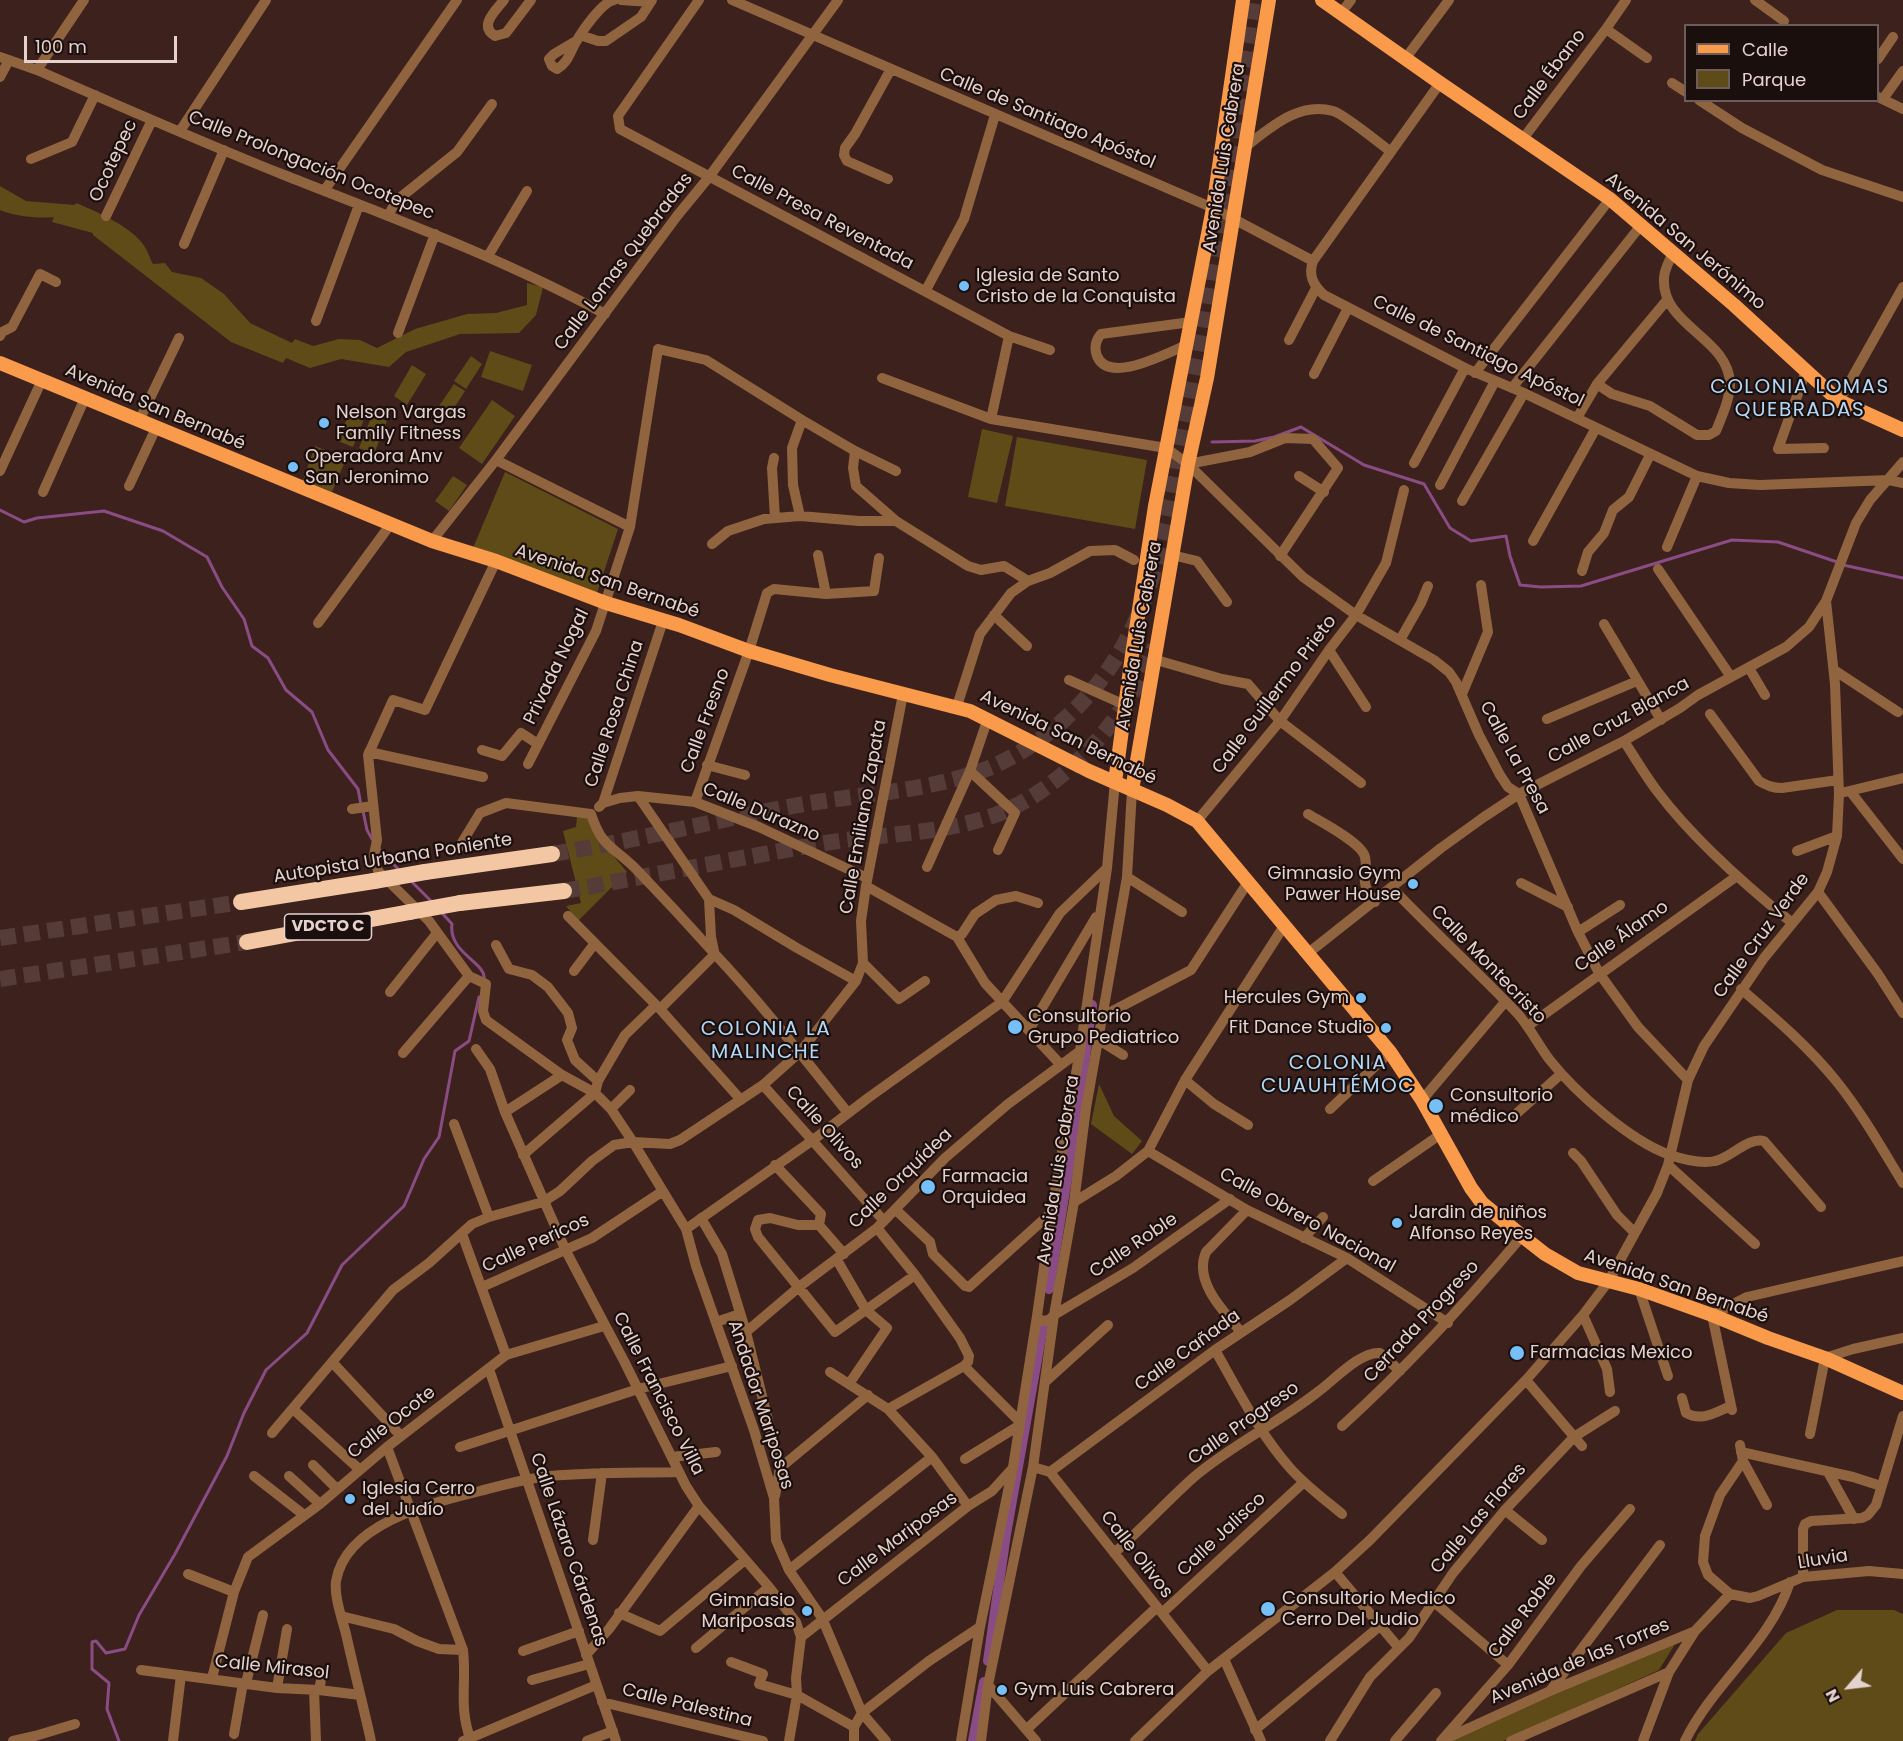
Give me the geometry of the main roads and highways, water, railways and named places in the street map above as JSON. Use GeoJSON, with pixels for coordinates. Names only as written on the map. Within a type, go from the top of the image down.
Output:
{"type":"FeatureCollection","features":[{"type":"Feature","properties":{"kind":"highway","name":"Autopista Urbana Poniente"},"geometry":{"type":"LineString","coordinates":[[241,902],[552,854]]}},
{"type":"Feature","properties":{"kind":"highway","name":"VDCTO C"},"geometry":{"type":"LineString","coordinates":[[247,942],[460,903],[564,891]]}},
{"type":"Feature","properties":{"kind":"main road","name":"Avenida Luis Cabrera"},"geometry":{"type":"LineString","coordinates":[[1115,782],[1155,506],[1213,208],[1243,0]]}},
{"type":"Feature","properties":{"kind":"main road","name":"Avenida Luis Cabrera"},"geometry":{"type":"LineString","coordinates":[[1132,790],[1188,464],[1207,378],[1269,0]]}},
{"type":"Feature","properties":{"kind":"main road","name":"Avenida San Jerónimo"},"geometry":{"type":"LineString","coordinates":[[1323,0],[1610,200],[1673,252],[1839,401],[1903,430]]}},
{"type":"Feature","properties":{"kind":"main road","name":"Avenida San Bernabé"},"geometry":{"type":"LineString","coordinates":[[0,363],[432,541],[496,561],[606,603],[749,651],[903,694],[957,706],[987,718],[1089,771],[1197,821],[1390,1052],[1422,1100],[1482,1203],[1522,1236],[1545,1254],[1578,1273],[1639,1289],[1713,1315],[1825,1358],[1903,1393]]}},
{"type":"Feature","properties":{"kind":"waterway"},"geometry":{"type":"LineString","coordinates":[[1212,442],[1255,441],[1301,427],[1364,465],[1424,484],[1450,528],[1471,541],[1506,536],[1520,585],[1581,586],[1732,540],[1778,542],[1837,562]]}},
{"type":"Feature","properties":{"kind":"waterway"},"geometry":{"type":"LineString","coordinates":[[0,510],[24,522],[37,518],[104,511],[163,531],[207,557],[222,587],[244,619],[252,646],[268,658],[286,690],[312,712],[328,750],[358,789],[361,805]]}},
{"type":"Feature","properties":{"kind":"waterway"},"geometry":{"type":"LineString","coordinates":[[1843,565],[1903,578]]}},
{"type":"Feature","properties":{"kind":"waterway"},"geometry":{"type":"LineString","coordinates":[[363,811],[367,830],[372,839]]}},
{"type":"Feature","properties":{"kind":"waterway"},"geometry":{"type":"LineString","coordinates":[[379,849],[399,870]]}},
{"type":"Feature","properties":{"kind":"waterway"},"geometry":{"type":"LineString","coordinates":[[411,881],[432,902]]}},
{"type":"Feature","properties":{"kind":"waterway"},"geometry":{"type":"LineString","coordinates":[[442,913],[452,924],[452,934],[456,943],[480,968],[484,979]]}},
{"type":"Feature","properties":{"kind":"waterway"},"geometry":{"type":"LineString","coordinates":[[119,1741],[107,1709],[109,1683],[92,1669],[92,1642],[96,1641],[106,1653],[125,1649],[139,1615],[175,1554],[227,1456],[244,1413],[266,1370],[307,1333],[342,1265],[404,1206],[424,1159],[439,1137],[455,1051],[469,1041],[479,997]]}},
{"type":"Feature","properties":{"kind":"waterway"},"geometry":{"type":"LineString","coordinates":[[1049,1289],[1075,1130],[1092,1005]]}},
{"type":"Feature","properties":{"kind":"waterway"},"geometry":{"type":"LineString","coordinates":[[988,1661],[1006,1534],[1043,1326]]}},
{"type":"Feature","properties":{"kind":"waterway"},"geometry":{"type":"LineString","coordinates":[[973,1741],[984,1682]]}},
{"type":"Feature","properties":{"kind":"tunnel"},"geometry":{"type":"LineString","coordinates":[[552,854],[793,806],[919,787],[968,775],[991,767],[1037,741],[1058,725],[1096,686],[1126,642],[1137,618],[1154,572],[1166,525],[1204,322],[1253,0]]}},
{"type":"Feature","properties":{"kind":"tunnel"},"geometry":{"type":"LineString","coordinates":[[564,891],[819,844],[948,827],[989,817],[1016,806],[1067,771],[1090,749],[1129,699],[1155,646]]}},
{"type":"Feature","properties":{"kind":"tunnel"},"geometry":{"type":"LineString","coordinates":[[0,938],[241,902]]}},
{"type":"Feature","properties":{"kind":"tunnel"},"geometry":{"type":"LineString","coordinates":[[0,979],[247,942]]}},
{"type":"Feature","properties":{"kind":"place","name":"Iglesia de Santo Cristo de la Conquista"},"geometry":{"type":"Point","coordinates":[964,286]}},
{"type":"Feature","properties":{"kind":"place","name":"Nelson Vargas Family Fitness"},"geometry":{"type":"Point","coordinates":[324,423]}},
{"type":"Feature","properties":{"kind":"place","name":"Operadora Anv San Jeronimo"},"geometry":{"type":"Point","coordinates":[293,467]}},
{"type":"Feature","properties":{"kind":"place","name":"Gimnasio Gym Pawer House"},"geometry":{"type":"Point","coordinates":[1413,884]}},
{"type":"Feature","properties":{"kind":"place","name":"Hercules Gym"},"geometry":{"type":"Point","coordinates":[1361,998]}},
{"type":"Feature","properties":{"kind":"place","name":"Consultorio Grupo Pediatrico"},"geometry":{"type":"Point","coordinates":[1015,1027]}},
{"type":"Feature","properties":{"kind":"place","name":"Fit Dance Studio"},"geometry":{"type":"Point","coordinates":[1386,1028]}},
{"type":"Feature","properties":{"kind":"place","name":"Consultorio médico"},"geometry":{"type":"Point","coordinates":[1436,1106]}},
{"type":"Feature","properties":{"kind":"place","name":"Farmacia Orquidea"},"geometry":{"type":"Point","coordinates":[928,1187]}},
{"type":"Feature","properties":{"kind":"place","name":"Jardin de niños Alfonso Reyes"},"geometry":{"type":"Point","coordinates":[1397,1223]}},
{"type":"Feature","properties":{"kind":"place","name":"Farmacias Mexico"},"geometry":{"type":"Point","coordinates":[1517,1353]}},
{"type":"Feature","properties":{"kind":"place","name":"Iglesia Cerro del Judío"},"geometry":{"type":"Point","coordinates":[350,1499]}},
{"type":"Feature","properties":{"kind":"place","name":"Consultorio Medico Cerro Del Judio"},"geometry":{"type":"Point","coordinates":[1268,1609]}},
{"type":"Feature","properties":{"kind":"place","name":"Gimnasio Mariposas"},"geometry":{"type":"Point","coordinates":[807,1611]}},
{"type":"Feature","properties":{"kind":"place","name":"Gym Luis Cabrera"},"geometry":{"type":"Point","coordinates":[1002,1690]}},
{"type":"Feature","properties":{"kind":"district","name":"COLONIA LOMAS QUEBRADAS"},"geometry":{"type":"Point","coordinates":[1800,400]}},
{"type":"Feature","properties":{"kind":"district","name":"COLONIA LA MALINCHE"},"geometry":{"type":"Point","coordinates":[766,1042]}},
{"type":"Feature","properties":{"kind":"district","name":"COLONIA CUAUHTÉMOC"},"geometry":{"type":"Point","coordinates":[1338,1076]}}]}
